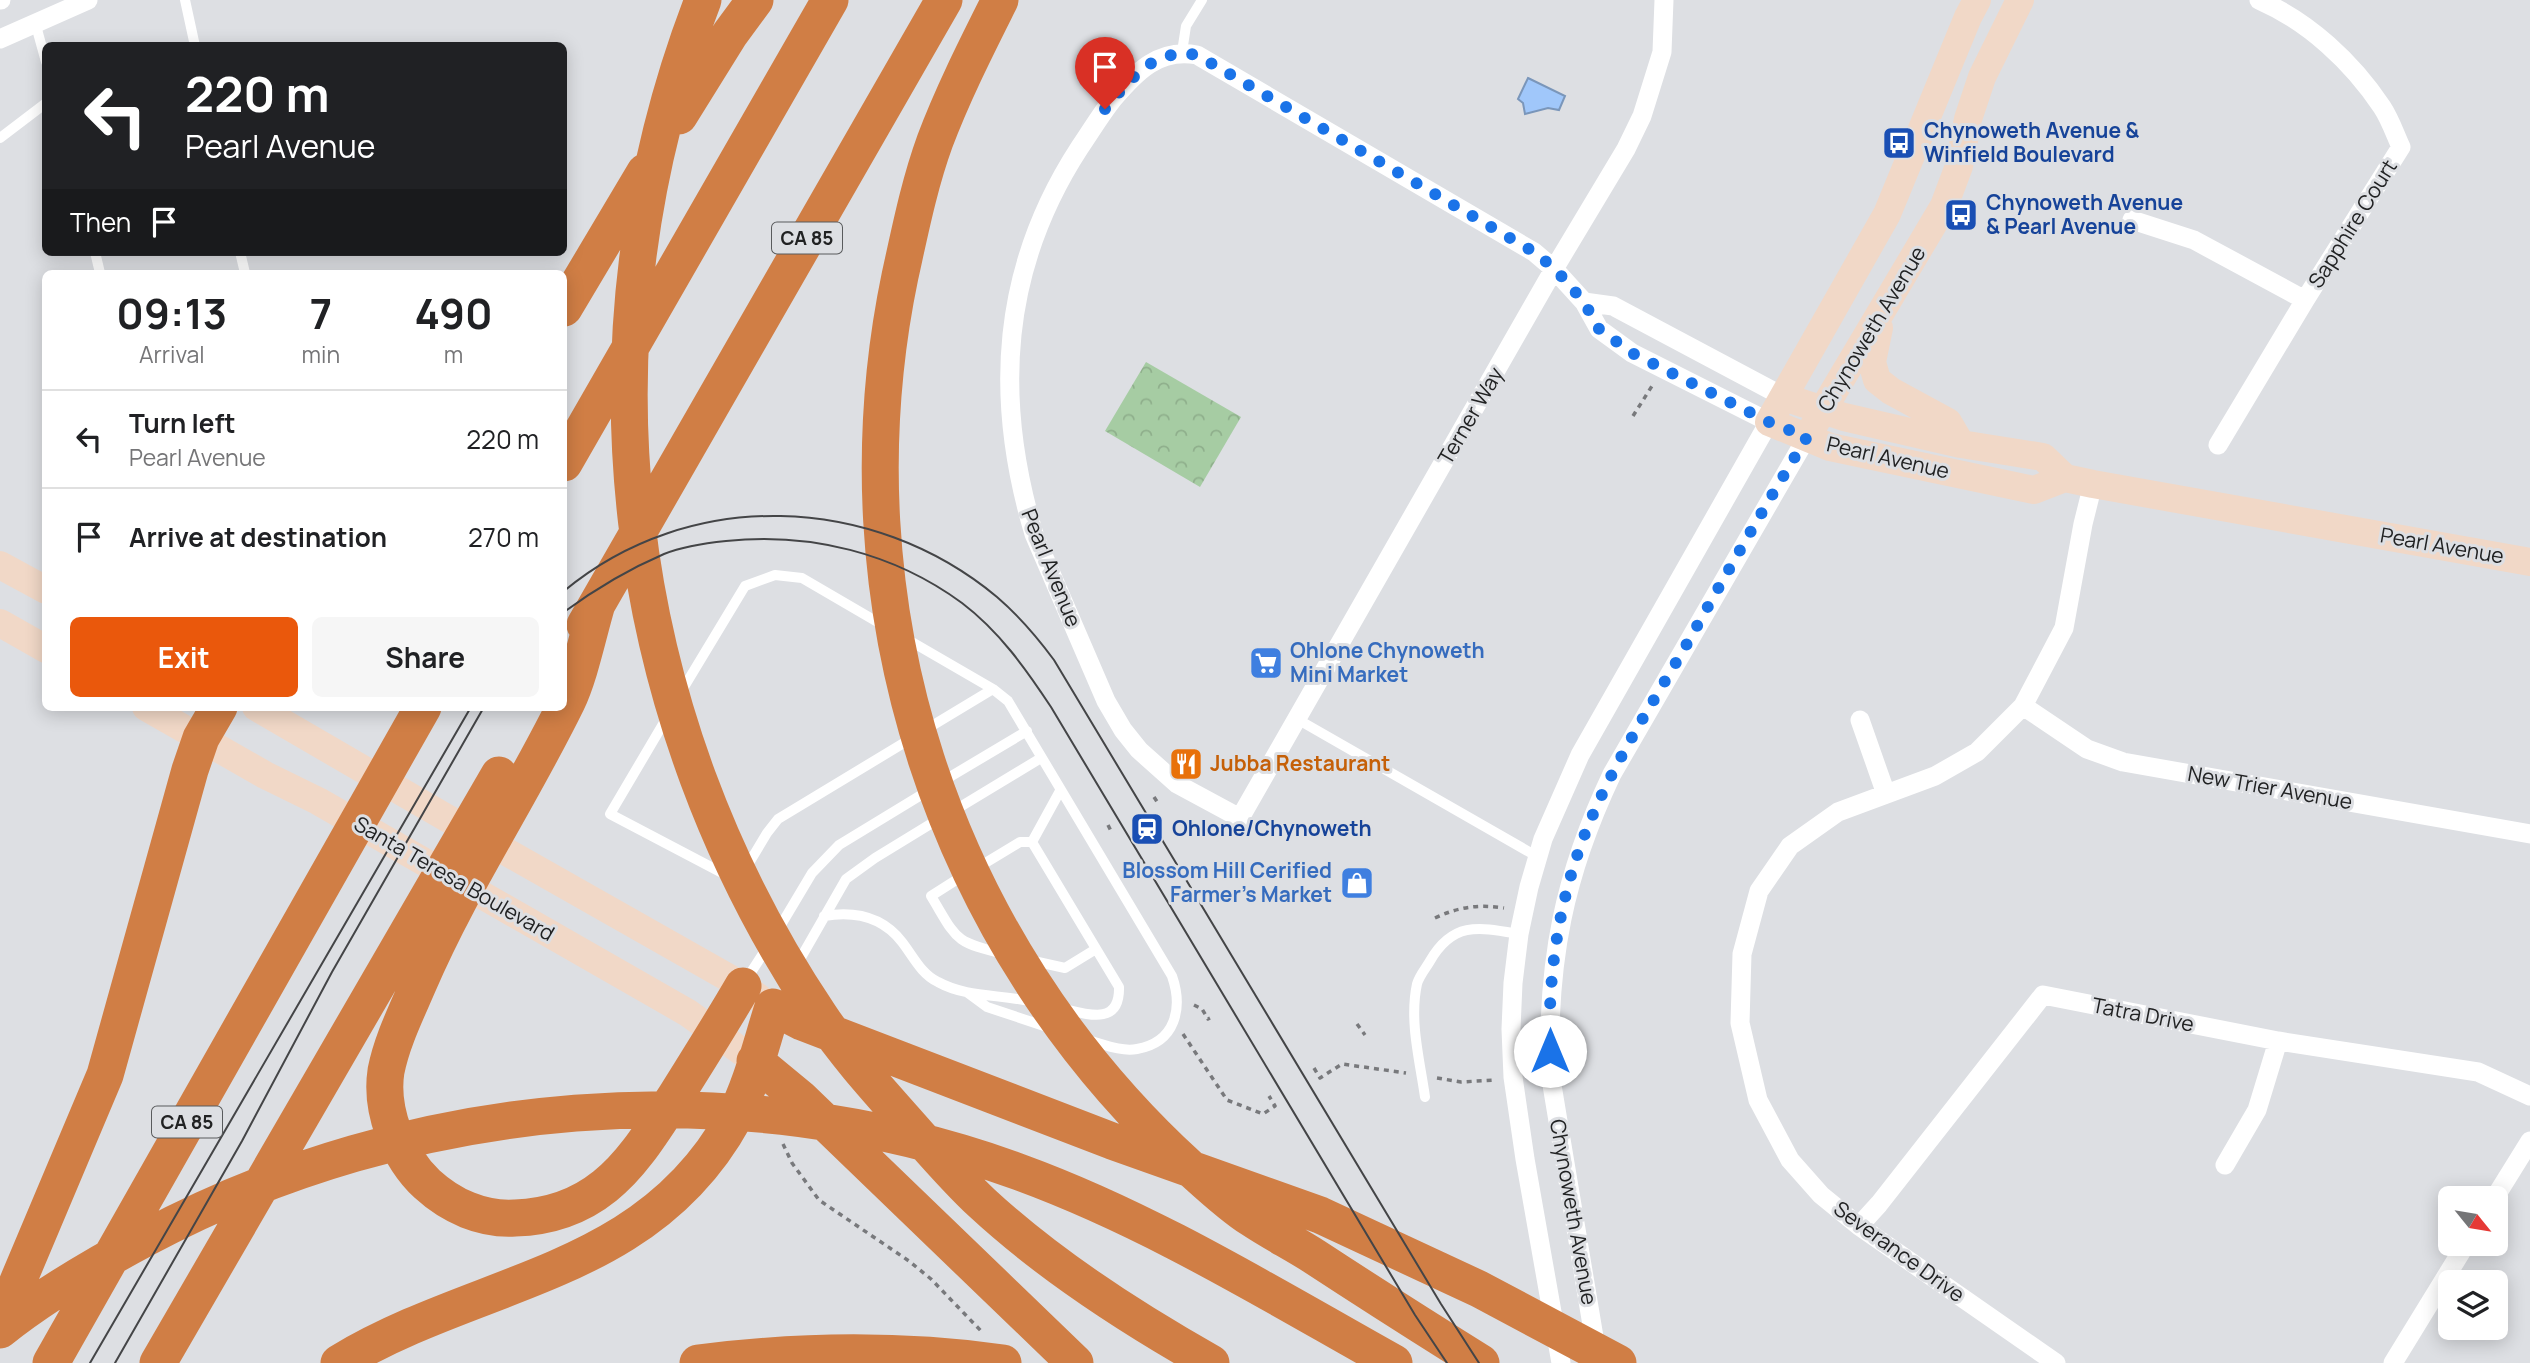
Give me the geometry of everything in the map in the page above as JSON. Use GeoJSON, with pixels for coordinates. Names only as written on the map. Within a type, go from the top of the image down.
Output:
{"type":"FeatureCollection","features":[{"type":"Feature","properties":{"kind":"highway"},"geometry":{"type":"LineString","coordinates":[[703,0],[668,106],[653,167],[636,263],[630,345],[629,411],[633,493],[643,579],[674,712],[694,769],[747,894],[785,961],[821,1018],[942,1162],[982,1203],[1024,1239],[1115,1305],[1211,1363]]}},
{"type":"Feature","properties":{"kind":"highway"},"geometry":{"type":"LineString","coordinates":[[567,303],[674,123],[755,0]]}},
{"type":"Feature","properties":{"kind":"highway"},"geometry":{"type":"LineString","coordinates":[[567,458],[830,0]]}},
{"type":"Feature","properties":{"kind":"highway","name":"CA 85"},"geometry":{"type":"LineString","coordinates":[[567,657],[944,0]]}},
{"type":"Feature","properties":{"kind":"highway"},"geometry":{"type":"LineString","coordinates":[[1000,0],[935,142],[912,223],[893,314],[880,442],[879,498],[885,570],[894,634],[924,756],[948,822],[978,888],[1012,950],[1096,1069],[1138,1115],[1189,1167],[1249,1217],[1480,1363]]}},
{"type":"Feature","properties":{"kind":"highway"},"geometry":{"type":"LineString","coordinates":[[567,701],[597,604]]}},
{"type":"Feature","properties":{"kind":"highway"},"geometry":{"type":"LineString","coordinates":[[0,1324],[105,1075],[178,810],[201,738],[217,711]]}},
{"type":"Feature","properties":{"kind":"highway"},"geometry":{"type":"LineString","coordinates":[[536,711],[423,937],[395,1037],[386,1072],[386,1108],[410,1165],[434,1191],[466,1210],[507,1219],[559,1211],[582,1201],[606,1185],[651,1134],[717,1032],[743,986]]}},
{"type":"Feature","properties":{"kind":"highway"},"geometry":{"type":"LineString","coordinates":[[158,1363],[561,711]]}},
{"type":"Feature","properties":{"kind":"highway","name":"CA 85"},"geometry":{"type":"LineString","coordinates":[[51,1363],[414,722]]}},
{"type":"Feature","properties":{"kind":"highway"},"geometry":{"type":"LineString","coordinates":[[340,1363],[407,1328],[599,1249],[644,1221],[695,1174],[718,1144],[744,1097],[779,997],[802,1022],[1112,1141],[1291,1205],[1439,1269],[1618,1363]]}},
{"type":"Feature","properties":{"kind":"highway"},"geometry":{"type":"LineString","coordinates":[[755,1061],[801,1099],[1075,1363]]}},
{"type":"Feature","properties":{"kind":"highway"},"geometry":{"type":"LineString","coordinates":[[0,1330],[73,1279],[179,1220],[230,1197],[336,1159],[430,1134],[504,1121],[607,1112],[704,1110],[793,1118],[885,1134],[934,1145],[1021,1172],[1125,1217],[1189,1249],[1394,1363]]}},
{"type":"Feature","properties":{"kind":"highway"},"geometry":{"type":"LineString","coordinates":[[698,1363],[807,1353],[880,1352],[933,1356],[995,1350]]}},
{"type":"Feature","properties":{"kind":"street"},"geometry":{"type":"LineString","coordinates":[[0,39],[88,0]]}},
{"type":"Feature","properties":{"kind":"street","name":"Terner Way"},"geometry":{"type":"LineString","coordinates":[[1240,818],[1626,149],[1642,116],[1662,52],[1664,0]]}},
{"type":"Feature","properties":{"kind":"street","name":"Chynoweth Avenue"},"geometry":{"type":"LineString","coordinates":[[1561,1363],[1513,1077],[1513,984],[1519,934],[1538,857],[1560,796],[1580,755],[1887,214],[1977,0]]}},
{"type":"Feature","properties":{"kind":"street","name":"Chynoweth Avenue"},"geometry":{"type":"LineString","coordinates":[[1599,1363],[1550,1073],[1551,984],[1563,907],[1577,856],[1612,774],[1944,206],[1955,178],[1968,119],[1979,86],[2007,23],[2021,0]]}},
{"type":"Feature","properties":{"kind":"street","name":"Sapphire Court"},"geometry":{"type":"LineString","coordinates":[[2218,445],[2401,147],[2383,109],[2352,68],[2309,29],[2259,0]]}},
{"type":"Feature","properties":{"kind":"street","name":"Pearl Avenue"},"geometry":{"type":"LineString","coordinates":[[1240,818],[1177,784],[1153,764],[1123,730],[1106,701],[1034,534],[1019,477],[1009,394],[1010,362],[1020,284],[1043,212],[1064,172],[1105,109],[1127,83],[1152,62],[1167,54],[1182,52],[1197,55],[1534,252],[1555,269],[1584,302],[1599,329],[1632,353],[1769,422],[1830,447],[2034,490],[2065,478]]}},
{"type":"Feature","properties":{"kind":"street"},"geometry":{"type":"LineString","coordinates":[[2132,220],[2194,240],[2305,300]]}},
{"type":"Feature","properties":{"kind":"street"},"geometry":{"type":"LineString","coordinates":[[1892,292],[1875,340],[1872,362],[1877,380],[1891,391],[1948,422],[1961,444]]}},
{"type":"Feature","properties":{"kind":"street","name":"Pearl Avenue"},"geometry":{"type":"LineString","coordinates":[[1584,302],[1613,306],[1783,397],[1844,417],[1961,444],[2043,457],[2065,478],[2530,562]]}},
{"type":"Feature","properties":{"kind":"street","name":"Severance Drive"},"geometry":{"type":"LineString","coordinates":[[2056,1363],[1859,1226],[1821,1195],[1790,1160],[1758,1100],[1740,1023],[1742,954],[1759,891],[1790,846],[1838,812],[1935,776],[1977,752],[2023,706],[2064,628],[2093,484]]}},
{"type":"Feature","properties":{"kind":"street"},"geometry":{"type":"LineString","coordinates":[[0,565],[42,588]]}},
{"type":"Feature","properties":{"kind":"street"},"geometry":{"type":"LineString","coordinates":[[0,623],[42,647]]}},
{"type":"Feature","properties":{"kind":"street","name":"New Trier Avenue"},"geometry":{"type":"LineString","coordinates":[[2023,706],[2087,749],[2123,762],[2530,834]]}},
{"type":"Feature","properties":{"kind":"street","name":"Santa Teresa Boulevard"},"geometry":{"type":"LineString","coordinates":[[153,711],[265,775],[330,808],[717,1032],[755,1061]]}},
{"type":"Feature","properties":{"kind":"street"},"geometry":{"type":"LineString","coordinates":[[263,711],[743,986],[779,997]]}},
{"type":"Feature","properties":{"kind":"street"},"geometry":{"type":"LineString","coordinates":[[1860,720],[1886,794]]}},
{"type":"Feature","properties":{"kind":"street","name":"Tatra Drive"},"geometry":{"type":"LineString","coordinates":[[1859,1226],[2043,995],[2278,1041],[2478,1072],[2530,1097]]}},
{"type":"Feature","properties":{"kind":"street"},"geometry":{"type":"LineString","coordinates":[[2225,1165],[2257,1110],[2278,1041]]}},
{"type":"Feature","properties":{"kind":"street"},"geometry":{"type":"LineString","coordinates":[[2502,1186],[2530,1141]]}},
{"type":"Feature","properties":{"kind":"street"},"geometry":{"type":"LineString","coordinates":[[2393,1363],[2459,1256]]}},
{"type":"Feature","properties":{"kind":"lane"},"geometry":{"type":"LineString","coordinates":[[185,0],[194,42]]}},
{"type":"Feature","properties":{"kind":"lane"},"geometry":{"type":"LineString","coordinates":[[1182,52],[1186,26],[1202,0]]}},
{"type":"Feature","properties":{"kind":"lane"},"geometry":{"type":"LineString","coordinates":[[35,22],[42,47]]}},
{"type":"Feature","properties":{"kind":"lane"},"geometry":{"type":"LineString","coordinates":[[0,138],[42,106]]}},
{"type":"Feature","properties":{"kind":"lane"},"geometry":{"type":"LineString","coordinates":[[968,993],[987,1007],[1017,1019],[1127,1049],[1137,1049],[1157,1041],[1173,1024],[1178,1004],[1172,975],[1008,701],[993,689],[802,579],[775,575],[744,586],[610,814],[738,882],[767,832],[778,819],[993,689]]}},
{"type":"Feature","properties":{"kind":"lane"},"geometry":{"type":"LineString","coordinates":[[1297,719],[1538,857]]}},
{"type":"Feature","properties":{"kind":"lane"},"geometry":{"type":"LineString","coordinates":[[743,986],[812,873],[839,845],[1027,731]]}},
{"type":"Feature","properties":{"kind":"lane"},"geometry":{"type":"LineString","coordinates":[[779,997],[846,879],[875,858],[1041,758]]}},
{"type":"Feature","properties":{"kind":"lane"},"geometry":{"type":"LineString","coordinates":[[1032,842],[1060,791]]}},
{"type":"Feature","properties":{"kind":"lane"},"geometry":{"type":"LineString","coordinates":[[1032,842],[1020,842],[931,896],[955,936],[974,947],[1065,968],[1096,949]]}},
{"type":"Feature","properties":{"kind":"lane"},"geometry":{"type":"LineString","coordinates":[[824,916],[845,913],[861,915],[888,927],[922,970],[934,981],[951,989],[1022,999],[1094,1016],[1106,1014],[1118,1003],[1119,987],[1032,842]]}},
{"type":"Feature","properties":{"kind":"lane"},"geometry":{"type":"LineString","coordinates":[[1425,1097],[1414,1022],[1415,1000],[1418,981],[1437,948],[1450,935],[1480,929],[1519,934]]}},
{"type":"Feature","properties":{"kind":"path"},"geometry":{"type":"LineString","coordinates":[[1633,416],[1652,386]]}},
{"type":"Feature","properties":{"kind":"path"},"geometry":{"type":"LineString","coordinates":[[1154,797],[1158,803]]}},
{"type":"Feature","properties":{"kind":"path"},"geometry":{"type":"LineString","coordinates":[[1108,825],[1111,831]]}},
{"type":"Feature","properties":{"kind":"path"},"geometry":{"type":"LineString","coordinates":[[1435,918],[1453,909],[1484,904],[1505,908]]}},
{"type":"Feature","properties":{"kind":"path"},"geometry":{"type":"LineString","coordinates":[[1194,1005],[1210,1018]]}},
{"type":"Feature","properties":{"kind":"path"},"geometry":{"type":"LineString","coordinates":[[1357,1024],[1365,1035]]}},
{"type":"Feature","properties":{"kind":"path"},"geometry":{"type":"LineString","coordinates":[[1183,1034],[1227,1100],[1263,1114],[1275,1106],[1269,1096]]}},
{"type":"Feature","properties":{"kind":"path"},"geometry":{"type":"LineString","coordinates":[[1314,1068],[1320,1079],[1342,1064],[1461,1082],[1494,1080]]}},
{"type":"Feature","properties":{"kind":"path"},"geometry":{"type":"LineString","coordinates":[[781,1136],[792,1163],[819,1200],[916,1267],[995,1350]]}},
{"type":"Feature","properties":{"kind":"green space"},"geometry":{"type":"Polygon","coordinates":[[[1146,362],[1241,417],[1200,487],[1105,431],[1146,362]]]}},
{"type":"Feature","properties":{"kind":"water"},"geometry":{"type":"Polygon","coordinates":[[[1528,78],[1565,96],[1559,110],[1548,108],[1525,114],[1523,103],[1518,99],[1528,78]]]}},
{"type":"Feature","properties":{"kind":"tram line"},"geometry":{"type":"LineString","coordinates":[[567,589],[613,557],[667,533],[723,520],[780,516],[838,522],[894,538],[948,563],[997,597],[1027,627],[1054,660],[1479,1363]]}},
{"type":"Feature","properties":{"kind":"tram line"},"geometry":{"type":"LineString","coordinates":[[567,610],[612,580],[664,554],[703,544],[757,539],[820,543],[880,559],[936,586],[975,614],[1011,651],[1051,707],[1415,1315],[1447,1363]]}},
{"type":"Feature","properties":{"kind":"tram line"},"geometry":{"type":"LineString","coordinates":[[90,1363],[469,711]]}},
{"type":"Feature","properties":{"kind":"tram line"},"geometry":{"type":"LineString","coordinates":[[115,1363],[242,1141],[332,972],[482,711]]}},
{"type":"Feature","properties":{"kind":"place","name":"Chynoweth Avenue & Winfield Boulevard"},"geometry":{"type":"Point","coordinates":[1899,143]}},
{"type":"Feature","properties":{"kind":"place","name":"Chynoweth Avenue & Pearl Avenue"},"geometry":{"type":"Point","coordinates":[1961,215]}},
{"type":"Feature","properties":{"kind":"place","name":"Ohlone Chynoweth Mini Market"},"geometry":{"type":"Point","coordinates":[1266,663]}},
{"type":"Feature","properties":{"kind":"place","name":"Jubba Restaurant"},"geometry":{"type":"Point","coordinates":[1186,764]}},
{"type":"Feature","properties":{"kind":"place","name":"Ohlone/Chynoweth"},"geometry":{"type":"Point","coordinates":[1147,829]}},
{"type":"Feature","properties":{"kind":"place","name":"Blossom Hill Cerified Farmer's Market"},"geometry":{"type":"Point","coordinates":[1357,883]}},
{"type":"Feature","properties":{"kind":"route"},"geometry":{"type":"LineString","coordinates":[[1105,109],[1127,83],[1152,62],[1167,54],[1182,52],[1197,55],[1534,252],[1555,269],[1584,302],[1599,329],[1632,353],[1769,422],[1807,437],[1634,735],[1594,813],[1577,856],[1556,940],[1551,984],[1550,1051]]}}]}
